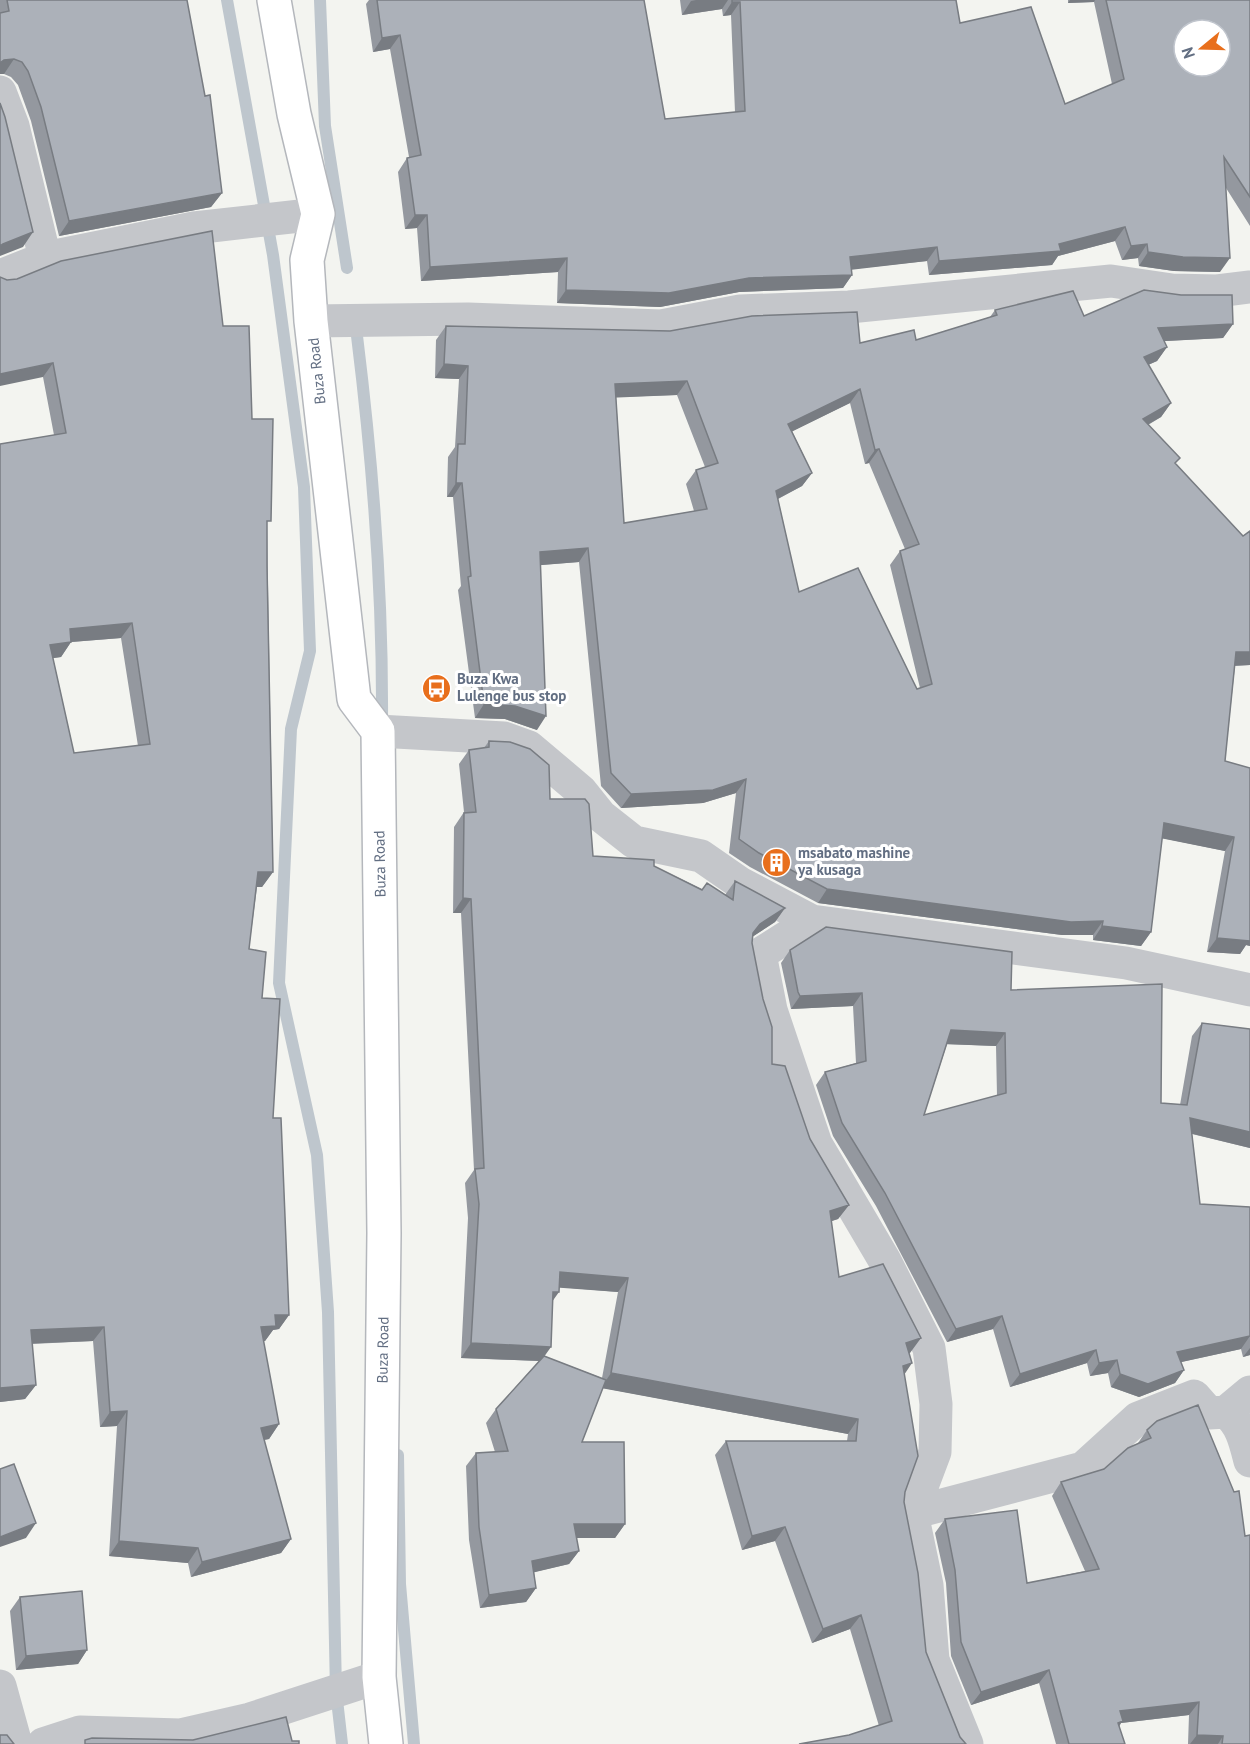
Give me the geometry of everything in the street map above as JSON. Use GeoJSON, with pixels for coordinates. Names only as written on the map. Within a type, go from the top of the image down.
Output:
{"type":"FeatureCollection","features":[{"type":"Feature","properties":{"kind":"main road","name":"Buza Road"},"geometry":{"type":"LineString","coordinates":[[274,0],[294,114],[318,214],[307,260],[311,321],[354,699],[378,731],[384,1233],[379,1677],[386,1744]]}},
{"type":"Feature","properties":{"kind":"street"},"geometry":{"type":"LineString","coordinates":[[0,93],[13,126],[45,258]]}},
{"type":"Feature","properties":{"kind":"street"},"geometry":{"type":"LineString","coordinates":[[0,276],[45,258],[194,228],[318,214]]}},
{"type":"Feature","properties":{"kind":"street"},"geometry":{"type":"LineString","coordinates":[[311,321],[468,319],[661,326],[740,311],[849,307],[1111,281],[1172,290],[1217,291],[1250,287]]}},
{"type":"Feature","properties":{"kind":"street"},"geometry":{"type":"LineString","coordinates":[[378,731],[504,738],[529,747],[581,791],[601,816],[634,842],[701,856],[740,883],[812,921],[1126,963],[1250,990]]}},
{"type":"Feature","properties":{"kind":"street"},"geometry":{"type":"LineString","coordinates":[[812,921],[760,954],[771,1010],[816,1144],[885,1261],[929,1348],[936,1404],[935,1452],[912,1514],[927,1585],[933,1660],[967,1744]]}},
{"type":"Feature","properties":{"kind":"street"},"geometry":{"type":"LineString","coordinates":[[912,1514],[1083,1468],[1138,1418],[1194,1396],[1209,1413],[1238,1402]]}},
{"type":"Feature","properties":{"kind":"street"},"geometry":{"type":"LineString","coordinates":[[1238,1402],[1235,1419],[1243,1435],[1250,1461]]}},
{"type":"Feature","properties":{"kind":"street"},"geometry":{"type":"LineString","coordinates":[[43,1744],[80,1732],[180,1735],[250,1719],[379,1677]]}},
{"type":"Feature","properties":{"kind":"street"},"geometry":{"type":"LineString","coordinates":[[0,1686],[16,1744]]}},
{"type":"Feature","properties":{"kind":"building"},"geometry":{"type":"Polygon","coordinates":[[[7,0],[187,0],[205,96],[210,95],[222,193],[69,221],[41,107],[28,71],[22,62],[14,59],[0,63],[0,13],[9,11],[7,0]]]}},
{"type":"Feature","properties":{"kind":"building"},"geometry":{"type":"Polygon","coordinates":[[[377,0],[644,0],[665,119],[745,111],[740,2],[732,2],[732,0],[956,0],[960,23],[1031,7],[1065,104],[1124,79],[1106,0],[1250,0],[1250,197],[1224,157],[1230,258],[1183,257],[1148,252],[1147,244],[1131,246],[1125,227],[1059,244],[1061,251],[939,261],[937,247],[850,257],[852,275],[749,278],[669,293],[566,290],[567,258],[430,267],[427,215],[415,215],[407,158],[421,155],[400,35],[382,38],[377,0]]]}},
{"type":"Feature","properties":{"kind":"building"},"geometry":{"type":"Polygon","coordinates":[[[0,103],[33,232],[0,246],[0,103]]]}},
{"type":"Feature","properties":{"kind":"building"},"geometry":{"type":"Polygon","coordinates":[[[212,231],[223,326],[249,326],[252,419],[273,419],[271,521],[267,521],[267,566],[273,872],[258,872],[249,949],[266,952],[262,998],[280,999],[273,1118],[281,1118],[289,1315],[275,1315],[276,1326],[261,1327],[279,1424],[261,1428],[291,1539],[202,1562],[198,1548],[119,1541],[127,1411],[110,1412],[104,1327],[31,1330],[36,1385],[0,1388],[0,444],[66,433],[53,363],[0,374],[0,277],[7,280],[17,279],[61,261],[212,231]],[[132,623],[70,629],[71,642],[50,645],[74,753],[150,744],[132,623]]]}},
{"type":"Feature","properties":{"kind":"building"},"geometry":{"type":"Polygon","coordinates":[[[1144,290],[1181,295],[1232,295],[1233,324],[1158,328],[1167,347],[1144,357],[1171,403],[1143,419],[1180,458],[1175,463],[1243,536],[1250,531],[1250,652],[1236,652],[1225,761],[1250,768],[1250,941],[1217,938],[1234,837],[1164,823],[1151,932],[1102,926],[1103,921],[1071,922],[827,889],[759,853],[739,839],[746,779],[713,790],[631,794],[611,773],[588,548],[540,552],[546,716],[515,706],[484,704],[468,577],[471,576],[462,483],[456,483],[458,444],[465,444],[468,366],[444,364],[446,326],[670,331],[752,316],[857,312],[860,343],[914,330],[916,340],[997,315],[995,310],[1073,291],[1084,316],[1144,290]],[[687,381],[615,384],[624,523],[707,509],[696,470],[718,463],[687,381]],[[860,389],[788,424],[812,473],[776,491],[799,592],[858,568],[917,689],[932,684],[900,551],[919,544],[879,449],[875,450],[860,389]]]}},
{"type":"Feature","properties":{"kind":"building"},"geometry":{"type":"Polygon","coordinates":[[[489,741],[510,742],[530,749],[549,765],[550,799],[585,799],[589,804],[593,856],[654,860],[654,866],[702,890],[707,883],[733,900],[735,881],[785,908],[760,924],[753,933],[752,943],[763,999],[772,1027],[772,1064],[785,1066],[810,1139],[849,1205],[830,1211],[839,1277],[883,1264],[921,1338],[906,1343],[912,1363],[903,1366],[918,1456],[905,1492],[904,1502],[918,1573],[926,1652],[960,1737],[966,1744],[799,1744],[849,1735],[892,1721],[861,1615],[823,1629],[785,1527],[752,1536],[726,1441],[856,1441],[858,1419],[611,1373],[628,1278],[560,1272],[559,1292],[553,1292],[551,1347],[471,1343],[479,1204],[475,1169],[484,1168],[471,899],[463,898],[464,813],[476,812],[469,750],[489,747],[489,741]]]}},
{"type":"Feature","properties":{"kind":"building"},"geometry":{"type":"Polygon","coordinates":[[[826,927],[1012,952],[1011,990],[1162,984],[1161,1103],[1187,1105],[1202,1023],[1250,1029],[1250,1132],[1190,1118],[1200,1204],[1250,1207],[1250,1336],[1177,1352],[1184,1370],[1148,1384],[1120,1374],[1117,1360],[1099,1363],[1096,1350],[1020,1374],[1002,1316],[956,1329],[885,1193],[842,1123],[825,1072],[866,1061],[862,993],[800,996],[790,950],[826,927]],[[951,1030],[924,1115],[1006,1093],[1005,1033],[951,1030]]]}},
{"type":"Feature","properties":{"kind":"building"},"geometry":{"type":"Polygon","coordinates":[[[544,1356],[606,1380],[582,1442],[624,1442],[625,1524],[574,1524],[579,1551],[532,1561],[536,1588],[489,1595],[479,1527],[476,1453],[508,1451],[496,1409],[544,1356]]]}},
{"type":"Feature","properties":{"kind":"building"},"geometry":{"type":"Polygon","coordinates":[[[1198,1405],[1234,1492],[1239,1491],[1245,1536],[1250,1535],[1250,1744],[1222,1744],[1223,1736],[1197,1735],[1199,1702],[1120,1711],[1123,1721],[1118,1723],[1125,1744],[1069,1744],[1049,1670],[981,1692],[961,1642],[955,1570],[945,1519],[1017,1510],[1027,1583],[1099,1569],[1061,1482],[1104,1469],[1128,1448],[1151,1438],[1147,1430],[1157,1421],[1198,1405]]]}},
{"type":"Feature","properties":{"kind":"building"},"geometry":{"type":"Polygon","coordinates":[[[14,1464],[36,1523],[0,1537],[0,1469],[14,1464]]]}},
{"type":"Feature","properties":{"kind":"building"},"geometry":{"type":"Polygon","coordinates":[[[82,1591],[87,1650],[26,1656],[20,1597],[82,1591]]]}},
{"type":"Feature","properties":{"kind":"building"},"geometry":{"type":"Polygon","coordinates":[[[286,1717],[292,1741],[299,1741],[299,1744],[85,1744],[85,1740],[92,1738],[193,1740],[286,1717]]]}},
{"type":"Feature","properties":{"kind":"building"},"geometry":{"type":"Polygon","coordinates":[[[0,1735],[7,1735],[14,1744],[0,1744],[0,1735]]]}},
{"type":"Feature","properties":{"kind":"waterway"},"geometry":{"type":"LineString","coordinates":[[227,0],[273,255],[304,487],[310,651],[291,729],[279,983],[317,1155],[328,1312],[336,1691],[342,1744]]}},
{"type":"Feature","properties":{"kind":"waterway"},"geometry":{"type":"LineString","coordinates":[[320,0],[325,126],[347,268]]}},
{"type":"Feature","properties":{"kind":"waterway"},"geometry":{"type":"LineString","coordinates":[[357,336],[376,530],[381,627],[382,724]]}},
{"type":"Feature","properties":{"kind":"waterway"},"geometry":{"type":"LineString","coordinates":[[398,1455],[400,1584],[414,1744]]}},
{"type":"Feature","properties":{"kind":"place","name":"Buza Kwa Lulenge bus stop"},"geometry":{"type":"Point","coordinates":[436,688]}},
{"type":"Feature","properties":{"kind":"place","name":"msabato mashine ya kusaga"},"geometry":{"type":"Point","coordinates":[777,862]}}]}
